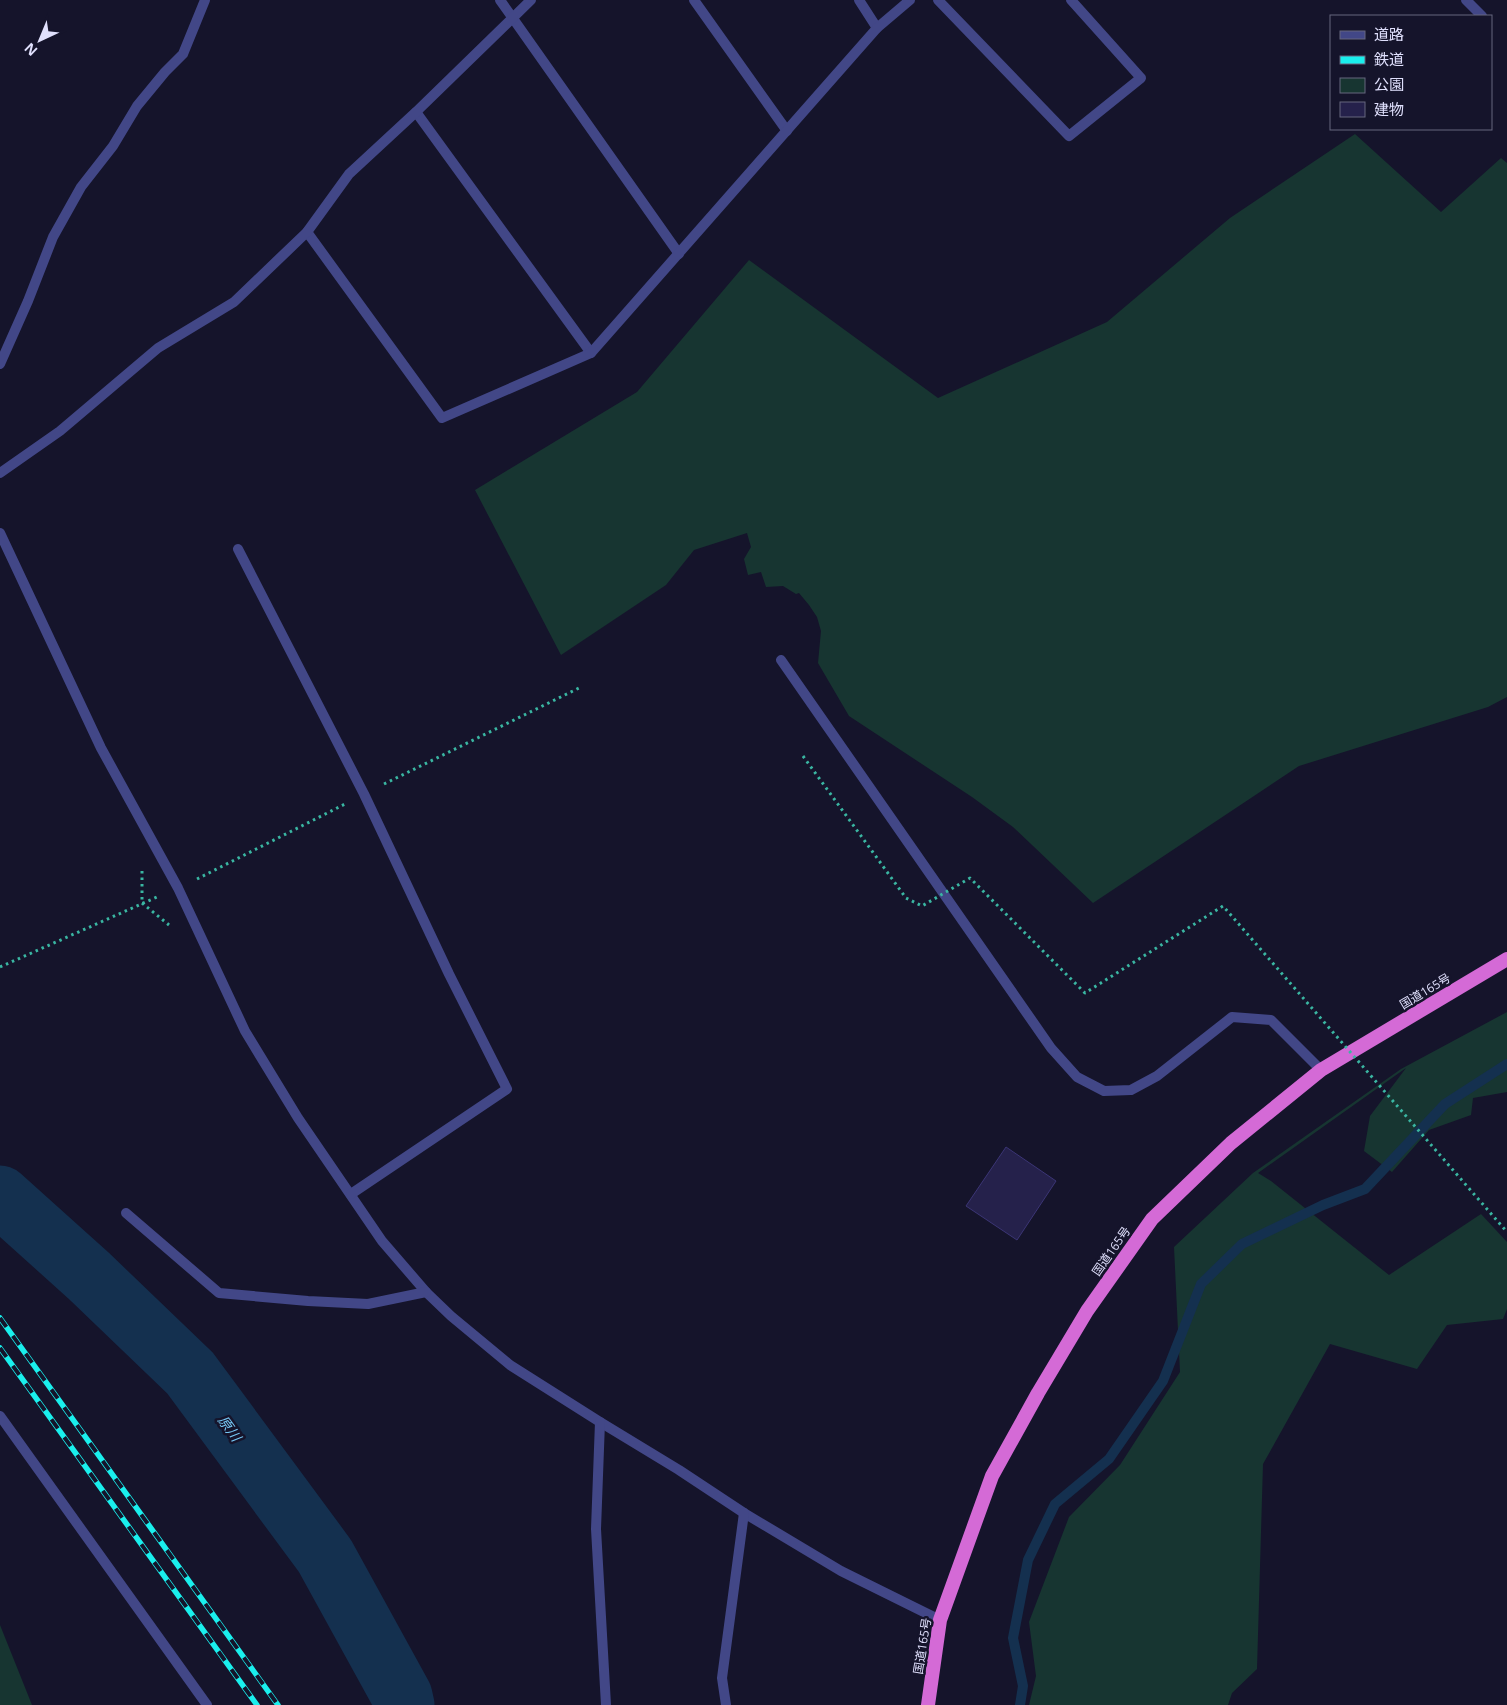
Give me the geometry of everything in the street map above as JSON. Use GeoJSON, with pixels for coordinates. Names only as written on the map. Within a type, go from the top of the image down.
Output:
{"type":"FeatureCollection","features":[{"type":"Feature","properties":{"kind":"highway","name":"国道165号"},"geometry":{"type":"LineString","coordinates":[[928,1705],[940,1620],[992,1476],[1038,1393],[1087,1312],[1152,1219],[1231,1143],[1321,1070],[1507,959]]}},
{"type":"Feature","properties":{"kind":"street"},"geometry":{"type":"LineString","coordinates":[[0,364],[54,237],[81,187],[113,146],[137,106],[165,72],[183,54],[205,0]]}},
{"type":"Feature","properties":{"kind":"street"},"geometry":{"type":"LineString","coordinates":[[500,0],[678,254]]}},
{"type":"Feature","properties":{"kind":"street"},"geometry":{"type":"LineString","coordinates":[[0,473],[60,431],[158,348],[234,302],[307,232],[349,174],[531,0]]}},
{"type":"Feature","properties":{"kind":"street"},"geometry":{"type":"LineString","coordinates":[[694,0],[787,131]]}},
{"type":"Feature","properties":{"kind":"street"},"geometry":{"type":"LineString","coordinates":[[859,0],[877,28]]}},
{"type":"Feature","properties":{"kind":"street"},"geometry":{"type":"LineString","coordinates":[[307,232],[442,418],[591,353],[877,28],[910,0]]}},
{"type":"Feature","properties":{"kind":"street"},"geometry":{"type":"LineString","coordinates":[[938,0],[1070,136],[1141,78],[1071,0]]}},
{"type":"Feature","properties":{"kind":"street"},"geometry":{"type":"LineString","coordinates":[[1466,0],[1481,15]]}},
{"type":"Feature","properties":{"kind":"street"},"geometry":{"type":"LineString","coordinates":[[416,112],[591,353]]}},
{"type":"Feature","properties":{"kind":"street"},"geometry":{"type":"LineString","coordinates":[[0,533],[101,748],[178,888],[246,1031],[298,1118],[382,1241],[426,1292],[451,1316],[510,1365],[679,1470],[744,1513],[841,1570],[940,1620]]}},
{"type":"Feature","properties":{"kind":"street"},"geometry":{"type":"LineString","coordinates":[[238,549],[364,794],[449,974],[507,1090],[351,1194]]}},
{"type":"Feature","properties":{"kind":"street"},"geometry":{"type":"LineString","coordinates":[[781,660],[1051,1048],[1077,1077],[1104,1091],[1131,1090],[1157,1076],[1232,1017],[1271,1020],[1321,1070]]}},
{"type":"Feature","properties":{"kind":"street"},"geometry":{"type":"LineString","coordinates":[[126,1213],[219,1292],[308,1301],[368,1304],[426,1292]]}},
{"type":"Feature","properties":{"kind":"street"},"geometry":{"type":"LineString","coordinates":[[0,1416],[207,1705]]}},
{"type":"Feature","properties":{"kind":"street"},"geometry":{"type":"LineString","coordinates":[[600,1422],[596,1529],[606,1705]]}},
{"type":"Feature","properties":{"kind":"street"},"geometry":{"type":"LineString","coordinates":[[726,1705],[722,1678],[744,1513]]}},
{"type":"Feature","properties":{"kind":"path"},"geometry":{"type":"LineString","coordinates":[[803,756],[906,898],[922,906],[970,878],[1085,993],[1223,906],[1507,1232]]}},
{"type":"Feature","properties":{"kind":"path"},"geometry":{"type":"LineString","coordinates":[[0,966],[142,903]]}},
{"type":"Feature","properties":{"kind":"green space"},"geometry":{"type":"Polygon","coordinates":[[[1355,134],[1441,212],[1501,158],[1507,163],[1507,697],[1488,707],[1299,766],[1093,903],[1013,827],[972,797],[849,716],[818,663],[821,631],[817,617],[799,593],[796,594],[783,586],[766,587],[761,572],[748,575],[744,559],[751,547],[747,533],[694,550],[666,585],[561,655],[475,490],[637,392],[749,260],[938,398],[1107,322],[1230,218],[1355,134]]]}},
{"type":"Feature","properties":{"kind":"green space"},"geometry":{"type":"Polygon","coordinates":[[[1507,1012],[1507,1092],[1473,1098],[1471,1115],[1429,1130],[1392,1172],[1364,1151],[1370,1116],[1406,1068],[1258,1173],[1271,1181],[1389,1275],[1481,1214],[1507,1242],[1507,1309],[1503,1319],[1447,1325],[1417,1369],[1330,1344],[1263,1464],[1257,1669],[1232,1693],[1228,1705],[1029,1705],[1036,1676],[1029,1622],[1069,1517],[1120,1465],[1180,1372],[1174,1247],[1253,1173],[1401,1069],[1507,1012]]]}},
{"type":"Feature","properties":{"kind":"green space"},"geometry":{"type":"Polygon","coordinates":[[[0,1625],[32,1705],[0,1705],[0,1625]]]}},
{"type":"Feature","properties":{"kind":"building"},"geometry":{"type":"Polygon","coordinates":[[[1006,1147],[1056,1181],[1017,1240],[966,1206],[1006,1147]]]}},
{"type":"Feature","properties":{"kind":"waterway"},"geometry":{"type":"LineString","coordinates":[[1020,1705],[1023,1686],[1013,1638],[1028,1560],[1055,1504],[1109,1459],[1163,1381],[1201,1284],[1242,1244],[1323,1205],[1365,1189],[1445,1104],[1507,1064]]}},
{"type":"Feature","properties":{"kind":"waterway","name":"原川"},"geometry":{"type":"LineString","coordinates":[[0,1196],[89,1276],[190,1373],[325,1556],[402,1696],[404,1705]]}},
{"type":"Feature","properties":{"kind":"railway"},"geometry":{"type":"LineString","coordinates":[[0,1318],[278,1705]]}},
{"type":"Feature","properties":{"kind":"railway"},"geometry":{"type":"LineString","coordinates":[[0,1348],[257,1705]]}}]}
